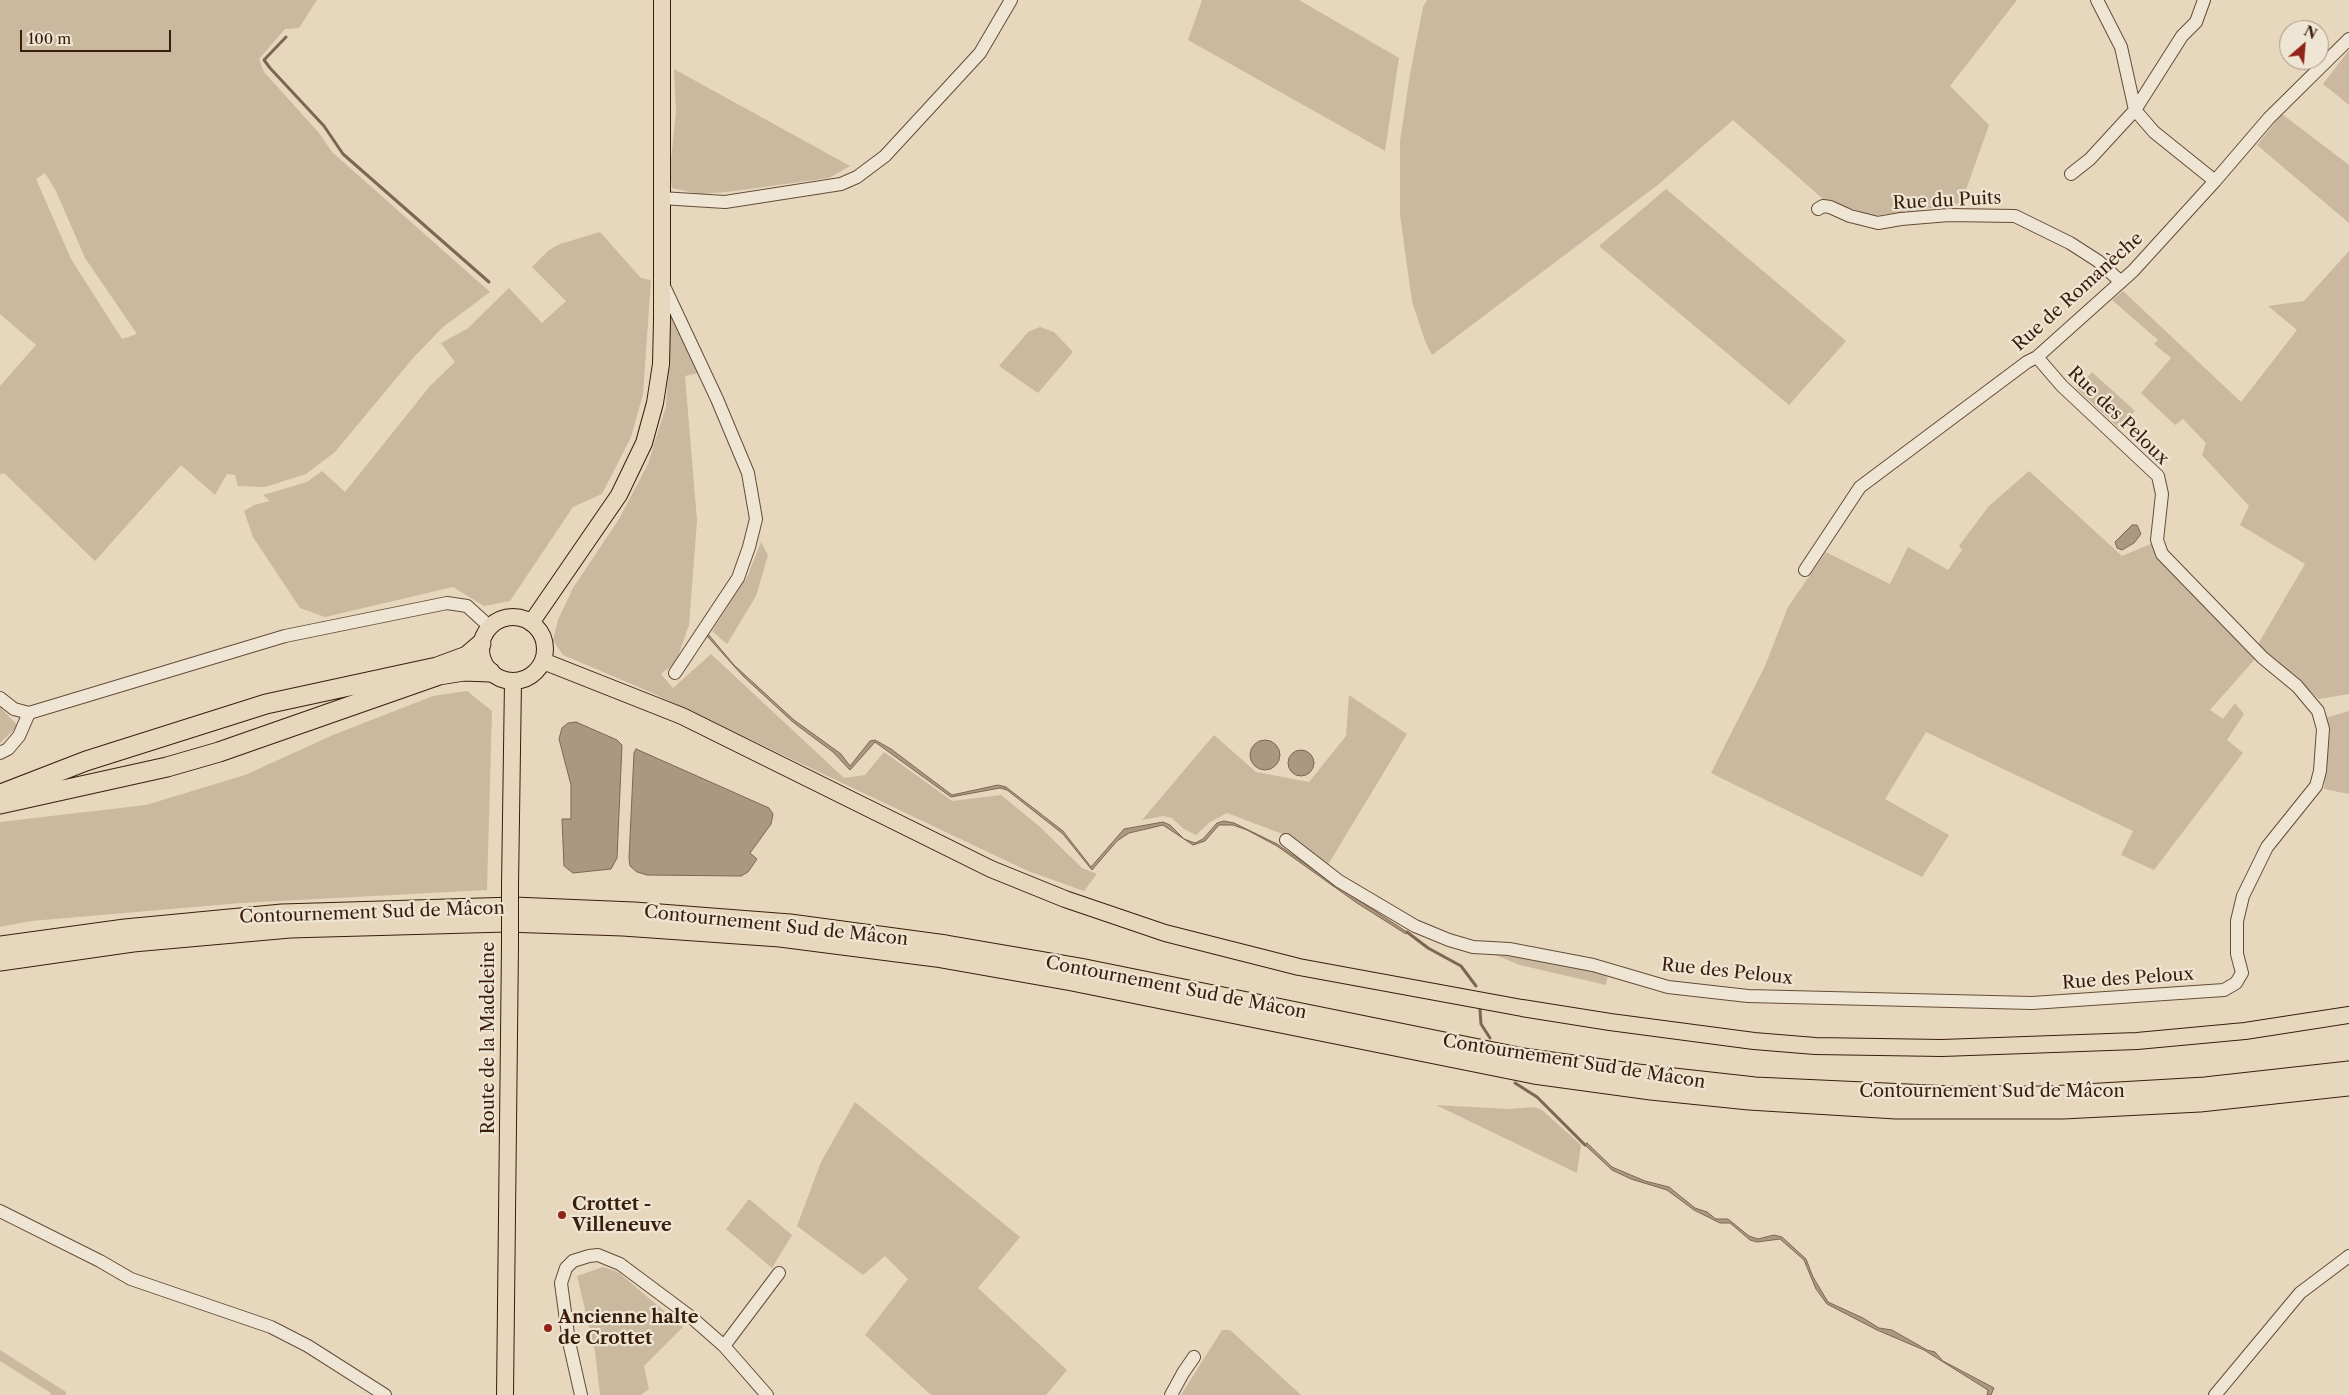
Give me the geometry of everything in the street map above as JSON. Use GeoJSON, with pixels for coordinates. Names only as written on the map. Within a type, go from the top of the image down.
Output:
{"type":"FeatureCollection","features":[{"type":"Feature","properties":{"kind":"highway"},"geometry":{"type":"LineString","coordinates":[[0,794],[86,761],[266,704],[437,667],[467,656],[481,644]]}},
{"type":"Feature","properties":{"kind":"highway"},"geometry":{"type":"LineString","coordinates":[[0,804],[167,767],[219,752],[439,675],[464,671],[490,672]]}},
{"type":"Feature","properties":{"kind":"highway","name":"Contournement Sud de Mâcon"},"geometry":{"type":"LineString","coordinates":[[0,946],[135,928],[282,914],[514,907],[634,912],[790,924],[946,945],[1080,968],[1524,1058],[1735,1085],[1863,1093],[1951,1096],[2048,1096],[2205,1087],[2349,1071]]}},
{"type":"Feature","properties":{"kind":"highway","name":"Contournement Sud de Mâcon"},"geometry":{"type":"LineString","coordinates":[[0,961],[133,942],[290,928],[506,922],[624,926],[780,937],[946,959],[1081,983],[1534,1074],[1730,1098],[1896,1109],[2063,1109],[2200,1102],[2349,1086]]}},
{"type":"Feature","properties":{"kind":"main road"},"geometry":{"type":"LineString","coordinates":[[531,623],[604,519],[633,470],[644,443],[655,403],[661,364],[663,284],[661,198],[662,0]]}},
{"type":"Feature","properties":{"kind":"main road"},"geometry":{"type":"LineString","coordinates":[[510,617],[531,623],[542,636],[545,644],[543,661],[532,676],[513,681],[505,680],[490,672],[482,656],[481,644],[490,627],[510,617]]}},
{"type":"Feature","properties":{"kind":"main road"},"geometry":{"type":"LineString","coordinates":[[543,661],[682,716],[991,869],[1065,900],[1166,933],[1299,967],[1522,1008],[1610,1022],[1754,1041],[1815,1046],[1942,1048],[2137,1041],[2245,1031],[2349,1015]]}},
{"type":"Feature","properties":{"kind":"main road","name":"Route de la Madeleine"},"geometry":{"type":"LineString","coordinates":[[506,1395],[513,681]]}},
{"type":"Feature","properties":{"kind":"street"},"geometry":{"type":"LineString","coordinates":[[661,198],[725,202],[841,184],[857,177],[885,156],[980,53],[1011,0]]}},
{"type":"Feature","properties":{"kind":"street"},"geometry":{"type":"LineString","coordinates":[[2097,0],[2121,47],[2135,110],[2154,132],[2215,181]]}},
{"type":"Feature","properties":{"kind":"street"},"geometry":{"type":"LineString","coordinates":[[2072,174],[2090,159],[2135,110],[2182,36],[2196,22],[2204,0]]}},
{"type":"Feature","properties":{"kind":"street","name":"Rue de Romanèche"},"geometry":{"type":"LineString","coordinates":[[1804,570],[1860,487],[2027,362],[2037,357],[2120,282],[2215,181],[2269,118],[2349,38]]}},
{"type":"Feature","properties":{"kind":"street","name":"Rue du Puits"},"geometry":{"type":"LineString","coordinates":[[1818,209],[1830,207],[1850,216],[1878,223],[1949,215],[2015,216],[2070,243],[2098,261],[2120,282]]}},
{"type":"Feature","properties":{"kind":"street"},"geometry":{"type":"LineString","coordinates":[[663,284],[717,399],[748,473],[756,519],[738,578],[675,673]]}},
{"type":"Feature","properties":{"kind":"street","name":"Rue des Peloux"},"geometry":{"type":"LineString","coordinates":[[1286,840],[1338,881],[1415,926],[1449,940],[1473,947],[1509,949],[1593,965],[1668,987],[1748,996],[2032,1003],[2224,990],[2236,983],[2242,973],[2236,954],[2238,921],[2244,896],[2267,847],[2316,786],[2320,771],[2323,729],[2318,711],[2297,686],[2263,658],[2162,554],[2157,540],[2162,494],[2158,476],[2062,386],[2037,357]]}},
{"type":"Feature","properties":{"kind":"street"},"geometry":{"type":"LineString","coordinates":[[0,698],[14,709],[29,713],[285,636],[454,603],[468,606],[490,627]]}},
{"type":"Feature","properties":{"kind":"street"},"geometry":{"type":"LineString","coordinates":[[0,753],[8,748],[19,736],[29,713]]}},
{"type":"Feature","properties":{"kind":"street"},"geometry":{"type":"LineString","coordinates":[[0,1211],[100,1261],[131,1279],[271,1327],[308,1346],[385,1395]]}},
{"type":"Feature","properties":{"kind":"street"},"geometry":{"type":"LineString","coordinates":[[581,1394],[569,1342],[561,1283],[566,1268],[573,1262],[589,1256],[608,1258],[620,1264],[646,1283],[724,1346],[767,1395]]}},
{"type":"Feature","properties":{"kind":"street"},"geometry":{"type":"LineString","coordinates":[[2215,1395],[2300,1293],[2349,1256]]}},
{"type":"Feature","properties":{"kind":"street"},"geometry":{"type":"LineString","coordinates":[[724,1346],[779,1273]]}},
{"type":"Feature","properties":{"kind":"street"},"geometry":{"type":"LineString","coordinates":[[1171,1395],[1182,1373],[1194,1357]]}},
{"type":"Feature","properties":{"kind":"shaded area"},"geometry":{"type":"Polygon","coordinates":[[[0,0],[317,0],[299,28],[285,29],[259,59],[264,72],[319,133],[332,152],[490,292],[443,327],[414,357],[335,452],[306,474],[265,487],[238,486],[235,475],[227,474],[215,495],[181,465],[95,561],[4,473],[0,474],[0,386],[36,345],[0,314],[0,0]],[[45,173],[36,179],[71,259],[122,339],[137,334],[85,258],[56,191],[45,173]]]}},
{"type":"Feature","properties":{"kind":"shaded area"},"geometry":{"type":"Polygon","coordinates":[[[1202,0],[1299,0],[1399,58],[1385,151],[1188,40],[1202,0]]]}},
{"type":"Feature","properties":{"kind":"shaded area"},"geometry":{"type":"Polygon","coordinates":[[[1427,0],[2017,0],[1950,86],[1989,125],[1961,204],[1872,216],[1823,199],[1733,120],[1659,184],[1432,355],[1425,341],[1412,301],[1400,215],[1400,141],[1410,74],[1423,7],[1427,0]]]}},
{"type":"Feature","properties":{"kind":"shaded area"},"geometry":{"type":"Polygon","coordinates":[[[2349,50],[2349,105],[2323,84],[2349,50]]]}},
{"type":"Feature","properties":{"kind":"shaded area"},"geometry":{"type":"Polygon","coordinates":[[[674,69],[850,166],[829,178],[727,192],[699,194],[672,188],[670,170],[676,112],[674,69]]]}},
{"type":"Feature","properties":{"kind":"shaded area"},"geometry":{"type":"Polygon","coordinates":[[[2282,114],[2349,165],[2349,223],[2257,145],[2282,114]]]}},
{"type":"Feature","properties":{"kind":"shaded area"},"geometry":{"type":"Polygon","coordinates":[[[1666,189],[1846,341],[1789,405],[1599,246],[1666,189]]]}},
{"type":"Feature","properties":{"kind":"shaded area"},"geometry":{"type":"Polygon","coordinates":[[[600,232],[641,278],[651,280],[643,394],[631,437],[602,494],[573,507],[510,601],[484,606],[453,587],[325,617],[300,608],[253,537],[244,511],[254,505],[270,501],[263,495],[307,482],[322,471],[345,492],[430,386],[455,362],[441,343],[467,329],[509,288],[542,323],[566,301],[532,267],[549,250],[560,244],[600,232]]]}},
{"type":"Feature","properties":{"kind":"shaded area"},"geometry":{"type":"Polygon","coordinates":[[[2349,251],[2349,694],[2319,699],[2257,646],[2305,564],[2240,525],[2249,506],[2202,455],[2206,443],[2183,419],[2175,425],[2141,393],[2171,358],[2154,344],[2158,340],[2112,300],[2123,291],[2241,402],[2297,330],[2268,306],[2304,301],[2349,251]]]}},
{"type":"Feature","properties":{"kind":"shaded area"},"geometry":{"type":"Polygon","coordinates":[[[671,313],[698,373],[685,376],[697,521],[689,625],[676,662],[661,674],[673,688],[711,654],[844,778],[865,775],[884,752],[952,801],[1001,795],[1039,826],[1082,868],[1097,874],[1084,891],[1028,871],[648,691],[563,655],[553,640],[558,620],[573,588],[619,519],[648,464],[666,406],[671,313]]]}},
{"type":"Feature","properties":{"kind":"shaded area"},"geometry":{"type":"Polygon","coordinates":[[[1040,327],[1054,332],[1073,352],[1038,393],[999,366],[1028,332],[1040,327]]]}},
{"type":"Feature","properties":{"kind":"shaded area"},"geometry":{"type":"Polygon","coordinates":[[[2092,372],[2135,411],[2119,428],[2077,389],[2092,372]]]}},
{"type":"Feature","properties":{"kind":"shaded area"},"geometry":{"type":"Polygon","coordinates":[[[2029,471],[2122,556],[2151,544],[2256,658],[2210,710],[2223,719],[2235,703],[2244,714],[2227,740],[2243,753],[2154,870],[2121,855],[2133,831],[1926,732],[1885,799],[1949,835],[1922,877],[1711,773],[1765,666],[1788,607],[1826,552],[1890,584],[1908,547],[1948,570],[1962,550],[1959,546],[1988,507],[2029,471]]]}},
{"type":"Feature","properties":{"kind":"shaded area"},"geometry":{"type":"Polygon","coordinates":[[[2132,525],[2137,525],[2141,534],[2134,543],[2122,550],[2117,548],[2115,542],[2132,525]]]}},
{"type":"Feature","properties":{"kind":"shaded area"},"geometry":{"type":"Polygon","coordinates":[[[761,542],[768,555],[756,596],[727,644],[712,631],[748,575],[761,542]]]}},
{"type":"Feature","properties":{"kind":"shaded area"},"geometry":{"type":"Polygon","coordinates":[[[708,634],[734,665],[794,720],[841,754],[850,766],[870,741],[875,740],[891,749],[952,795],[998,785],[1006,787],[1063,831],[1091,867],[1124,829],[1163,822],[1170,825],[1184,839],[1163,825],[1129,833],[1117,841],[1092,870],[1063,834],[1007,790],[1000,788],[951,797],[875,742],[850,770],[833,752],[794,723],[743,676],[707,636],[708,634]]]}},
{"type":"Feature","properties":{"kind":"shaded area"},"geometry":{"type":"Polygon","coordinates":[[[467,691],[492,711],[487,890],[241,903],[31,921],[0,927],[0,822],[146,805],[245,775],[333,735],[433,696],[467,691]]]}},
{"type":"Feature","properties":{"kind":"shaded area"},"geometry":{"type":"Polygon","coordinates":[[[1349,695],[1407,734],[1326,868],[1288,836],[1227,813],[1210,822],[1196,835],[1184,829],[1172,818],[1163,816],[1142,820],[1214,735],[1256,772],[1309,782],[1346,736],[1349,695]]]}},
{"type":"Feature","properties":{"kind":"shaded area"},"geometry":{"type":"Polygon","coordinates":[[[0,707],[18,726],[0,743],[0,707]]]}},
{"type":"Feature","properties":{"kind":"shaded area"},"geometry":{"type":"Polygon","coordinates":[[[2349,711],[2349,794],[2324,789],[2330,727],[2325,718],[2349,711]]]}},
{"type":"Feature","properties":{"kind":"shaded area"},"geometry":{"type":"Polygon","coordinates":[[[576,722],[617,740],[622,745],[617,858],[611,869],[573,873],[564,866],[562,819],[571,819],[571,785],[559,739],[562,728],[568,723],[576,722]]]}},
{"type":"Feature","properties":{"kind":"shaded area"},"geometry":{"type":"Polygon","coordinates":[[[1265,740],[1275,745],[1280,755],[1275,765],[1265,770],[1255,765],[1250,755],[1255,745],[1265,740]]]}},
{"type":"Feature","properties":{"kind":"shaded area"},"geometry":{"type":"Polygon","coordinates":[[[636,749],[769,808],[773,814],[771,824],[750,853],[757,859],[748,872],[741,876],[647,875],[637,872],[630,866],[634,753],[636,749]]]}},
{"type":"Feature","properties":{"kind":"shaded area"},"geometry":{"type":"Polygon","coordinates":[[[1301,750],[1310,754],[1314,763],[1310,772],[1301,776],[1292,772],[1288,763],[1292,754],[1301,750]]]}},
{"type":"Feature","properties":{"kind":"shaded area"},"geometry":{"type":"Polygon","coordinates":[[[1224,821],[1234,823],[1277,844],[1407,932],[1406,934],[1357,903],[1277,846],[1247,830],[1233,825],[1219,825],[1205,841],[1193,845],[1184,839],[1195,843],[1203,839],[1217,823],[1224,821]]]}},
{"type":"Feature","properties":{"kind":"shaded area"},"geometry":{"type":"Polygon","coordinates":[[[1485,951],[1508,953],[1608,974],[1606,985],[1520,965],[1485,951]]]}},
{"type":"Feature","properties":{"kind":"shaded area"},"geometry":{"type":"Polygon","coordinates":[[[855,1102],[1020,1237],[978,1288],[1067,1370],[1046,1395],[931,1395],[865,1335],[908,1279],[885,1256],[863,1275],[797,1226],[821,1162],[855,1102]]]}},
{"type":"Feature","properties":{"kind":"shaded area"},"geometry":{"type":"Polygon","coordinates":[[[1436,1105],[1509,1109],[1534,1107],[1542,1110],[1581,1145],[1577,1173],[1436,1105]]]}},
{"type":"Feature","properties":{"kind":"shaded area"},"geometry":{"type":"Polygon","coordinates":[[[1587,1143],[1612,1167],[1645,1181],[1669,1187],[1695,1208],[1707,1212],[1716,1219],[1728,1219],[1749,1236],[1758,1239],[1774,1235],[1782,1237],[1806,1259],[1813,1277],[1828,1302],[1863,1318],[1879,1328],[1892,1330],[1927,1350],[1935,1352],[1943,1361],[1994,1388],[1991,1395],[1987,1395],[1988,1390],[1924,1350],[1877,1330],[1827,1304],[1816,1289],[1804,1260],[1780,1239],[1757,1242],[1750,1240],[1730,1223],[1720,1223],[1694,1210],[1667,1190],[1631,1179],[1612,1170],[1585,1145],[1587,1143]]]}},
{"type":"Feature","properties":{"kind":"shaded area"},"geometry":{"type":"Polygon","coordinates":[[[749,1199],[792,1235],[772,1268],[726,1229],[749,1199]]]}},
{"type":"Feature","properties":{"kind":"shaded area"},"geometry":{"type":"Polygon","coordinates":[[[603,1267],[618,1272],[683,1327],[644,1366],[649,1389],[641,1395],[600,1395],[595,1351],[577,1276],[603,1267]]]}},
{"type":"Feature","properties":{"kind":"shaded area"},"geometry":{"type":"Polygon","coordinates":[[[1222,1330],[1230,1330],[1301,1395],[1181,1395],[1222,1330]]]}},
{"type":"Feature","properties":{"kind":"shaded area"},"geometry":{"type":"Polygon","coordinates":[[[0,1350],[66,1392],[66,1395],[50,1395],[51,1393],[0,1361],[0,1350]]]}},
{"type":"Feature","properties":{"kind":"waterway"},"geometry":{"type":"LineString","coordinates":[[286,37],[264,60],[270,68],[324,126],[343,154],[489,282]]}},
{"type":"Feature","properties":{"kind":"waterway"},"geometry":{"type":"LineString","coordinates":[[1407,932],[1428,948],[1461,966],[1476,986]]}},
{"type":"Feature","properties":{"kind":"waterway"},"geometry":{"type":"LineString","coordinates":[[1480,1010],[1481,1024],[1490,1038]]}},
{"type":"Feature","properties":{"kind":"waterway"},"geometry":{"type":"LineString","coordinates":[[1515,1083],[1537,1097],[1585,1145]]}},
{"type":"Feature","properties":{"kind":"place","name":"Crottet - Villeneuve"},"geometry":{"type":"Point","coordinates":[562,1215]}},
{"type":"Feature","properties":{"kind":"place","name":"Ancienne halte de Crottet"},"geometry":{"type":"Point","coordinates":[548,1328]}}]}
